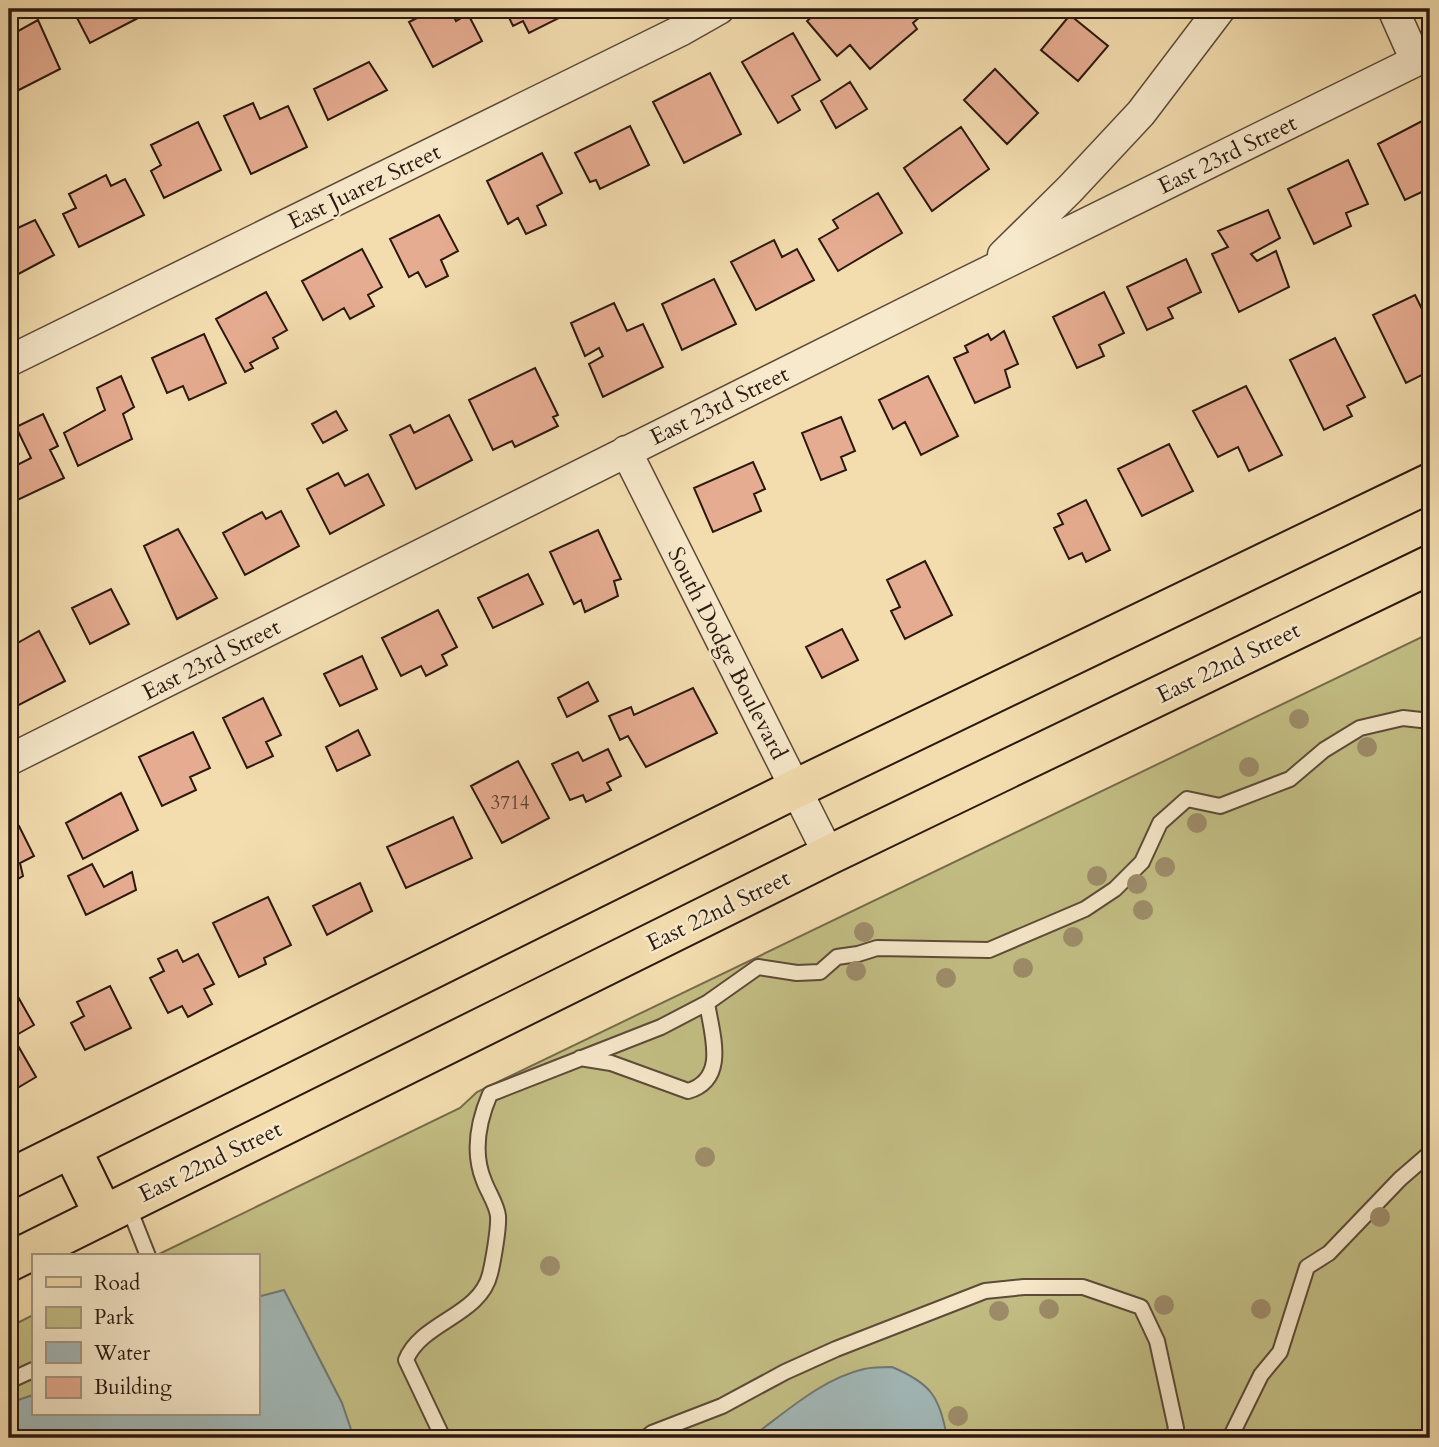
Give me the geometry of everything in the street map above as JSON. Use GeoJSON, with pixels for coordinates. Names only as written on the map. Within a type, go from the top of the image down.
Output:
{"type":"FeatureCollection","features":[{"type":"Feature","properties":{"kind":"main road"},"geometry":{"type":"LineString","coordinates":[[9,1180],[797,788],[1430,483]]}},
{"type":"Feature","properties":{"kind":"main road","name":"East 22nd Street"},"geometry":{"type":"LineString","coordinates":[[9,1262],[829,855],[1430,565]]}},
{"type":"Feature","properties":{"kind":"main road"},"geometry":{"type":"LineString","coordinates":[[71,1149],[115,1208]]}},
{"type":"Feature","properties":{"kind":"street","name":"East Juarez Street"},"geometry":{"type":"LineString","coordinates":[[9,361],[682,30],[719,9]]}},
{"type":"Feature","properties":{"kind":"street"},"geometry":{"type":"LineString","coordinates":[[984,273],[1070,189],[1141,114],[1220,9]]}},
{"type":"Feature","properties":{"kind":"street"},"geometry":{"type":"LineString","coordinates":[[1393,9],[1423,58]]}},
{"type":"Feature","properties":{"kind":"street","name":"East 23rd Street"},"geometry":{"type":"LineString","coordinates":[[9,760],[984,273],[1423,58]]}},
{"type":"Feature","properties":{"kind":"street","name":"South Dodge Boulevard"},"geometry":{"type":"LineString","coordinates":[[626,452],[829,855]]}},
{"type":"Feature","properties":{"kind":"lane"},"geometry":{"type":"LineString","coordinates":[[443,1438],[406,1360],[410,1350],[478,1297],[490,1277],[498,1215],[478,1167],[479,1120],[490,1094],[661,1027],[707,1003],[758,967],[797,973],[820,972],[837,957],[877,948],[989,950],[1084,909],[1115,889],[1142,862],[1160,823],[1187,799],[1220,806],[1290,779],[1324,750],[1360,728],[1404,718],[1430,721]]}},
{"type":"Feature","properties":{"kind":"lane"},"geometry":{"type":"LineString","coordinates":[[580,1058],[611,1063],[688,1091],[699,1088],[710,1078],[715,1054],[707,1003]]}},
{"type":"Feature","properties":{"kind":"lane"},"geometry":{"type":"LineString","coordinates":[[1230,1438],[1261,1375],[1280,1352],[1307,1267],[1329,1253],[1400,1179],[1430,1153]]}},
{"type":"Feature","properties":{"kind":"lane"},"geometry":{"type":"LineString","coordinates":[[115,1208],[147,1254]]}},
{"type":"Feature","properties":{"kind":"lane"},"geometry":{"type":"LineString","coordinates":[[646,1438],[652,1433],[722,1406],[836,1349],[985,1291],[1024,1287],[1083,1287],[1141,1307],[1157,1340],[1176,1428],[1172,1438]]}},
{"type":"Feature","properties":{"kind":"lane"},"geometry":{"type":"LineString","coordinates":[[9,1381],[32,1370]]}},
{"type":"Feature","properties":{"kind":"green space"},"geometry":{"type":"Polygon","coordinates":[[[1430,633],[1430,1438],[9,1438],[9,1327],[32,1316],[32,1416],[259,1416],[259,1254],[159,1254],[460,1108],[477,1092],[1430,633]]]}},
{"type":"Feature","properties":{"kind":"water"},"geometry":{"type":"Polygon","coordinates":[[[284,1290],[342,1403],[354,1438],[9,1438],[9,1403],[32,1395],[32,1416],[259,1416],[259,1296],[284,1290]]]}},
{"type":"Feature","properties":{"kind":"water"},"geometry":{"type":"Polygon","coordinates":[[[892,1367],[916,1379],[931,1393],[941,1411],[947,1438],[750,1438],[833,1380],[864,1369],[892,1367]]]}},
{"type":"Feature","properties":{"kind":"building"},"geometry":{"type":"Polygon","coordinates":[[[81,9],[135,9],[140,17],[90,43],[74,12],[81,9]]]}},
{"type":"Feature","properties":{"kind":"building"},"geometry":{"type":"Polygon","coordinates":[[[191,9],[211,9],[195,16],[191,9]]]}},
{"type":"Feature","properties":{"kind":"building"},"geometry":{"type":"Polygon","coordinates":[[[435,9],[450,9],[456,21],[468,14],[482,41],[433,67],[409,22],[435,9]]]}},
{"type":"Feature","properties":{"kind":"building"},"geometry":{"type":"Polygon","coordinates":[[[505,9],[566,9],[569,13],[529,33],[523,21],[513,26],[505,9]]]}},
{"type":"Feature","properties":{"kind":"building"},"geometry":{"type":"Polygon","coordinates":[[[821,9],[929,9],[913,23],[917,29],[870,69],[850,45],[837,56],[807,21],[821,9]]]}},
{"type":"Feature","properties":{"kind":"building"},"geometry":{"type":"Polygon","coordinates":[[[1070,15],[1108,46],[1078,81],[1041,50],[1070,15]]]}},
{"type":"Feature","properties":{"kind":"building"},"geometry":{"type":"Polygon","coordinates":[[[38,20],[60,69],[9,95],[9,36],[38,20]]]}},
{"type":"Feature","properties":{"kind":"building"},"geometry":{"type":"Polygon","coordinates":[[[793,33],[820,80],[792,96],[800,110],[778,123],[742,62],[793,33]]]}},
{"type":"Feature","properties":{"kind":"building"},"geometry":{"type":"Polygon","coordinates":[[[369,62],[387,90],[328,120],[314,89],[369,62]]]}},
{"type":"Feature","properties":{"kind":"building"},"geometry":{"type":"Polygon","coordinates":[[[995,69],[1038,113],[1007,144],[964,100],[995,69]]]}},
{"type":"Feature","properties":{"kind":"building"},"geometry":{"type":"Polygon","coordinates":[[[710,73],[741,134],[684,163],[653,102],[710,73]]]}},
{"type":"Feature","properties":{"kind":"building"},"geometry":{"type":"Polygon","coordinates":[[[850,82],[867,109],[836,128],[821,101],[850,82]]]}},
{"type":"Feature","properties":{"kind":"building"},"geometry":{"type":"Polygon","coordinates":[[[253,103],[260,119],[288,106],[307,147],[251,174],[224,116],[253,103]]]}},
{"type":"Feature","properties":{"kind":"building"},"geometry":{"type":"Polygon","coordinates":[[[1428,118],[1430,188],[1405,200],[1378,144],[1428,118]]]}},
{"type":"Feature","properties":{"kind":"building"},"geometry":{"type":"Polygon","coordinates":[[[198,122],[221,170],[164,198],[151,171],[161,165],[151,145],[198,122]]]}},
{"type":"Feature","properties":{"kind":"building"},"geometry":{"type":"Polygon","coordinates":[[[630,126],[649,165],[600,189],[596,180],[590,182],[575,153],[630,126]]]}},
{"type":"Feature","properties":{"kind":"building"},"geometry":{"type":"Polygon","coordinates":[[[961,127],[989,169],[932,211],[904,168],[961,127]]]}},
{"type":"Feature","properties":{"kind":"building"},"geometry":{"type":"Polygon","coordinates":[[[542,153],[562,193],[537,206],[546,225],[526,234],[518,218],[508,224],[487,181],[542,153]]]}},
{"type":"Feature","properties":{"kind":"building"},"geometry":{"type":"Polygon","coordinates":[[[1348,160],[1368,204],[1346,213],[1351,226],[1314,244],[1288,189],[1348,160]]]}},
{"type":"Feature","properties":{"kind":"building"},"geometry":{"type":"Polygon","coordinates":[[[106,175],[111,186],[125,179],[144,215],[79,247],[63,214],[76,208],[69,194],[106,175]]]}},
{"type":"Feature","properties":{"kind":"building"},"geometry":{"type":"Polygon","coordinates":[[[878,193],[902,233],[838,271],[819,239],[838,228],[833,220],[878,193]]]}},
{"type":"Feature","properties":{"kind":"building"},"geometry":{"type":"Polygon","coordinates":[[[1268,210],[1280,238],[1251,254],[1257,261],[1276,251],[1289,287],[1239,312],[1212,254],[1228,247],[1218,231],[1268,210]]]}},
{"type":"Feature","properties":{"kind":"building"},"geometry":{"type":"Polygon","coordinates":[[[439,215],[458,251],[441,260],[448,276],[426,287],[418,272],[409,277],[390,239],[439,215]]]}},
{"type":"Feature","properties":{"kind":"building"},"geometry":{"type":"Polygon","coordinates":[[[35,220],[54,255],[9,279],[9,232],[35,220]]]}},
{"type":"Feature","properties":{"kind":"building"},"geometry":{"type":"Polygon","coordinates":[[[774,240],[782,257],[797,249],[814,280],[756,310],[731,262],[774,240]]]}},
{"type":"Feature","properties":{"kind":"building"},"geometry":{"type":"Polygon","coordinates":[[[362,249],[382,287],[368,295],[374,306],[350,319],[344,308],[323,320],[302,281],[362,249]]]}},
{"type":"Feature","properties":{"kind":"building"},"geometry":{"type":"Polygon","coordinates":[[[1186,259],[1201,292],[1168,308],[1173,318],[1147,330],[1127,287],[1186,259]]]}},
{"type":"Feature","properties":{"kind":"building"},"geometry":{"type":"Polygon","coordinates":[[[714,279],[736,324],[682,350],[662,304],[714,279]]]}},
{"type":"Feature","properties":{"kind":"building"},"geometry":{"type":"Polygon","coordinates":[[[266,292],[287,330],[273,338],[278,348],[250,363],[253,368],[245,372],[216,319],[266,292]]]}},
{"type":"Feature","properties":{"kind":"building"},"geometry":{"type":"Polygon","coordinates":[[[1104,292],[1124,333],[1099,345],[1104,356],[1077,368],[1053,317],[1104,292]]]}},
{"type":"Feature","properties":{"kind":"building"},"geometry":{"type":"Polygon","coordinates":[[[1415,295],[1430,325],[1430,371],[1406,383],[1373,315],[1415,295]]]}},
{"type":"Feature","properties":{"kind":"building"},"geometry":{"type":"Polygon","coordinates":[[[614,303],[627,331],[643,324],[663,367],[603,397],[589,364],[603,356],[599,348],[585,356],[571,323],[614,303]]]}},
{"type":"Feature","properties":{"kind":"building"},"geometry":{"type":"Polygon","coordinates":[[[1004,331],[1018,364],[1005,370],[1010,387],[975,403],[954,358],[968,352],[965,346],[988,334],[991,340],[1004,331]]]}},
{"type":"Feature","properties":{"kind":"building"},"geometry":{"type":"Polygon","coordinates":[[[204,334],[226,383],[189,400],[183,386],[167,393],[152,358],[204,334]]]}},
{"type":"Feature","properties":{"kind":"building"},"geometry":{"type":"Polygon","coordinates":[[[1335,338],[1365,397],[1347,406],[1352,416],[1324,430],[1290,360],[1335,338]]]}},
{"type":"Feature","properties":{"kind":"building"},"geometry":{"type":"Polygon","coordinates":[[[535,368],[558,415],[553,417],[558,426],[515,447],[512,441],[493,450],[469,400],[535,368]]]}},
{"type":"Feature","properties":{"kind":"building"},"geometry":{"type":"Polygon","coordinates":[[[121,376],[134,407],[123,414],[132,439],[78,466],[64,433],[105,410],[97,388],[121,376]]]}},
{"type":"Feature","properties":{"kind":"building"},"geometry":{"type":"Polygon","coordinates":[[[928,376],[958,436],[921,455],[905,422],[893,429],[879,400],[928,376]]]}},
{"type":"Feature","properties":{"kind":"building"},"geometry":{"type":"Polygon","coordinates":[[[1246,386],[1282,455],[1249,471],[1238,447],[1218,457],[1193,411],[1246,386]]]}},
{"type":"Feature","properties":{"kind":"building"},"geometry":{"type":"Polygon","coordinates":[[[336,411],[347,430],[323,443],[312,424],[336,411]]]}},
{"type":"Feature","properties":{"kind":"building"},"geometry":{"type":"Polygon","coordinates":[[[43,414],[58,446],[50,450],[64,478],[9,504],[9,469],[31,458],[16,427],[43,414]]]}},
{"type":"Feature","properties":{"kind":"building"},"geometry":{"type":"Polygon","coordinates":[[[449,415],[472,460],[416,489],[390,435],[410,425],[414,433],[449,415]]]}},
{"type":"Feature","properties":{"kind":"building"},"geometry":{"type":"Polygon","coordinates":[[[841,417],[855,451],[841,457],[846,470],[821,480],[802,433],[841,417]]]}},
{"type":"Feature","properties":{"kind":"building"},"geometry":{"type":"Polygon","coordinates":[[[1169,444],[1193,491],[1142,516],[1118,469],[1169,444]]]}},
{"type":"Feature","properties":{"kind":"building"},"geometry":{"type":"Polygon","coordinates":[[[753,462],[765,489],[754,494],[761,511],[713,532],[694,488],[753,462]]]}},
{"type":"Feature","properties":{"kind":"building"},"geometry":{"type":"Polygon","coordinates":[[[338,473],[345,486],[368,474],[384,505],[330,534],[307,489],[338,473]]]}},
{"type":"Feature","properties":{"kind":"building"},"geometry":{"type":"Polygon","coordinates":[[[1086,500],[1110,550],[1086,562],[1082,553],[1069,559],[1054,528],[1063,524],[1058,514],[1086,500]]]}},
{"type":"Feature","properties":{"kind":"building"},"geometry":{"type":"Polygon","coordinates":[[[281,511],[299,546],[245,575],[223,533],[262,512],[266,519],[281,511]]]}},
{"type":"Feature","properties":{"kind":"building"},"geometry":{"type":"Polygon","coordinates":[[[178,529],[217,598],[177,619],[144,546],[178,529]]]}},
{"type":"Feature","properties":{"kind":"building"},"geometry":{"type":"Polygon","coordinates":[[[598,530],[621,579],[614,581],[618,596],[585,612],[581,600],[574,604],[550,552],[598,530]]]}},
{"type":"Feature","properties":{"kind":"building"},"geometry":{"type":"Polygon","coordinates":[[[925,561],[952,615],[905,639],[891,611],[900,607],[887,580],[925,561]]]}},
{"type":"Feature","properties":{"kind":"building"},"geometry":{"type":"Polygon","coordinates":[[[528,574],[543,604],[493,628],[478,598],[528,574]]]}},
{"type":"Feature","properties":{"kind":"building"},"geometry":{"type":"Polygon","coordinates":[[[111,589],[129,624],[90,644],[72,608],[111,589]]]}},
{"type":"Feature","properties":{"kind":"building"},"geometry":{"type":"Polygon","coordinates":[[[438,610],[457,647],[442,655],[447,665],[426,676],[421,666],[401,676],[382,638],[438,610]]]}},
{"type":"Feature","properties":{"kind":"building"},"geometry":{"type":"Polygon","coordinates":[[[842,629],[858,660],[822,678],[806,647],[842,629]]]}},
{"type":"Feature","properties":{"kind":"building"},"geometry":{"type":"Polygon","coordinates":[[[39,631],[65,681],[15,707],[9,695],[9,636],[14,645],[39,631]]]}},
{"type":"Feature","properties":{"kind":"building"},"geometry":{"type":"Polygon","coordinates":[[[362,656],[377,689],[340,706],[324,674],[362,656]]]}},
{"type":"Feature","properties":{"kind":"building"},"geometry":{"type":"Polygon","coordinates":[[[588,682],[598,701],[567,717],[558,698],[588,682]]]}},
{"type":"Feature","properties":{"kind":"building"},"geometry":{"type":"Polygon","coordinates":[[[693,688],[717,733],[646,767],[628,736],[620,740],[609,716],[631,707],[634,715],[693,688]]]}},
{"type":"Feature","properties":{"kind":"building"},"geometry":{"type":"Polygon","coordinates":[[[263,698],[281,735],[266,742],[273,756],[247,768],[223,718],[263,698]]]}},
{"type":"Feature","properties":{"kind":"building"},"geometry":{"type":"Polygon","coordinates":[[[358,730],[370,755],[337,771],[326,747],[358,730]]]}},
{"type":"Feature","properties":{"kind":"building"},"geometry":{"type":"Polygon","coordinates":[[[193,732],[210,768],[190,777],[196,790],[162,806],[139,757],[193,732]]]}},
{"type":"Feature","properties":{"kind":"building"},"geometry":{"type":"Polygon","coordinates":[[[608,749],[621,776],[607,783],[611,790],[586,802],[583,795],[570,800],[552,764],[578,752],[583,761],[608,749]]]}},
{"type":"Feature","properties":{"kind":"building"},"geometry":{"type":"Polygon","coordinates":[[[518,761],[549,818],[502,843],[471,786],[518,761]]]}},
{"type":"Feature","properties":{"kind":"building"},"geometry":{"type":"Polygon","coordinates":[[[121,793],[138,830],[83,859],[66,823],[121,793]]]}},
{"type":"Feature","properties":{"kind":"building"},"geometry":{"type":"Polygon","coordinates":[[[453,817],[472,858],[406,888],[387,847],[453,817]]]}},
{"type":"Feature","properties":{"kind":"building"},"geometry":{"type":"Polygon","coordinates":[[[19,826],[34,856],[20,863],[23,876],[9,884],[9,831],[19,826]]]}},
{"type":"Feature","properties":{"kind":"building"},"geometry":{"type":"Polygon","coordinates":[[[92,864],[104,887],[132,872],[136,890],[86,915],[68,876],[92,864]]]}},
{"type":"Feature","properties":{"kind":"building"},"geometry":{"type":"Polygon","coordinates":[[[360,883],[372,911],[327,935],[313,906],[360,883]]]}},
{"type":"Feature","properties":{"kind":"building"},"geometry":{"type":"Polygon","coordinates":[[[268,897],[291,945],[264,958],[266,964],[239,977],[213,923],[268,897]]]}},
{"type":"Feature","properties":{"kind":"building"},"geometry":{"type":"Polygon","coordinates":[[[177,950],[183,962],[198,954],[214,984],[204,989],[212,1004],[188,1017],[182,1006],[168,1013],[150,978],[164,971],[158,959],[177,950]]]}},
{"type":"Feature","properties":{"kind":"building"},"geometry":{"type":"Polygon","coordinates":[[[110,986],[131,1028],[85,1050],[71,1023],[84,1016],[77,1002],[110,986]]]}},
{"type":"Feature","properties":{"kind":"building"},"geometry":{"type":"Polygon","coordinates":[[[13,988],[34,1025],[13,1037],[36,1077],[9,1093],[9,990],[13,988]]]}}]}
